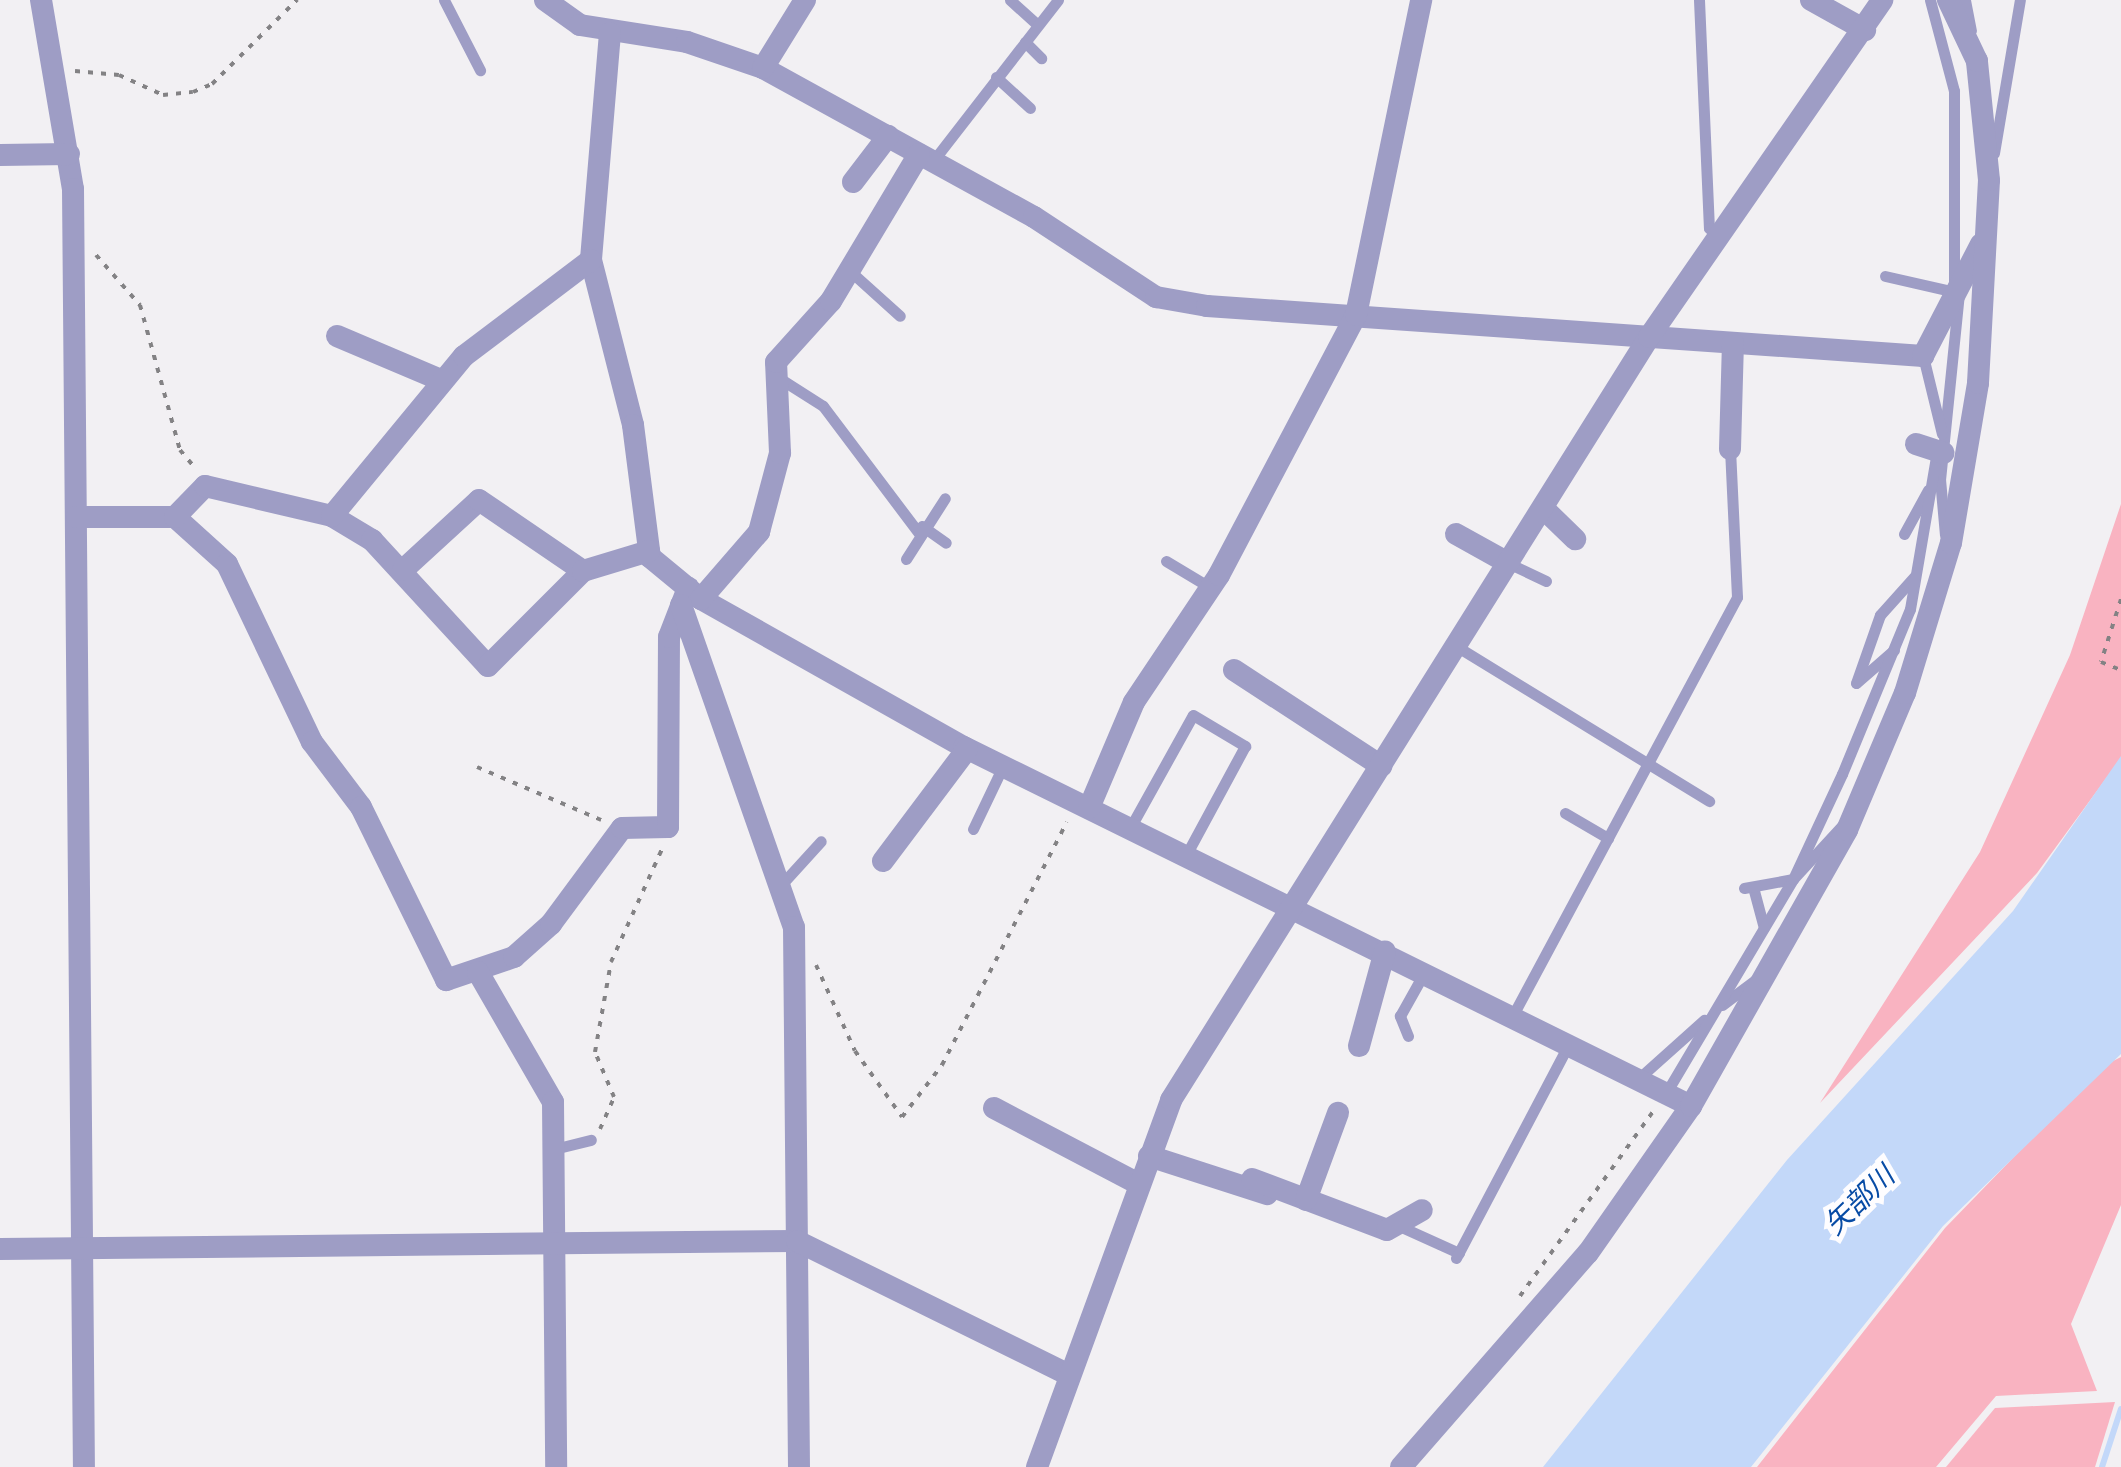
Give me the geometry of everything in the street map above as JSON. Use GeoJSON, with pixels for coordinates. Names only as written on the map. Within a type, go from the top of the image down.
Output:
{"type":"FeatureCollection","features":[{"type":"Feature","properties":{"kind":"street"},"geometry":{"type":"LineString","coordinates":[[41,0],[50,70],[68,154],[77,517],[84,1467]]}},
{"type":"Feature","properties":{"kind":"street"},"geometry":{"type":"LineString","coordinates":[[544,0],[610,33],[687,42],[763,68],[926,157],[1156,296],[1356,315],[1923,356],[1953,289],[1986,232]]}},
{"type":"Feature","properties":{"kind":"street"},"geometry":{"type":"LineString","coordinates":[[763,68],[805,0]]}},
{"type":"Feature","properties":{"kind":"street"},"geometry":{"type":"LineString","coordinates":[[1083,805],[1134,702],[1210,588],[1356,315],[1421,0]]}},
{"type":"Feature","properties":{"kind":"street"},"geometry":{"type":"LineString","coordinates":[[1811,0],[1864,30]]}},
{"type":"Feature","properties":{"kind":"street"},"geometry":{"type":"LineString","coordinates":[[1036,1467],[1170,1100],[1650,337],[1882,0]]}},
{"type":"Feature","properties":{"kind":"street"},"geometry":{"type":"LineString","coordinates":[[1401,1467],[1588,1254],[1691,1106],[1852,816],[1905,692],[1947,556],[1978,384],[1989,180],[1978,61],[1948,0]]}},
{"type":"Feature","properties":{"kind":"street"},"geometry":{"type":"LineString","coordinates":[[610,33],[592,260],[633,425],[649,551],[690,598],[967,749],[1385,951],[1691,1106]]}},
{"type":"Feature","properties":{"kind":"street"},"geometry":{"type":"LineString","coordinates":[[852,182],[888,136]]}},
{"type":"Feature","properties":{"kind":"street"},"geometry":{"type":"LineString","coordinates":[[0,155],[68,154]]}},
{"type":"Feature","properties":{"kind":"street"},"geometry":{"type":"LineString","coordinates":[[77,517],[175,517],[227,564],[312,742],[420,915],[446,980],[514,957],[551,924],[622,828],[664,827],[669,637],[690,598],[759,532],[780,453],[779,378],[783,350],[850,272],[926,157]]}},
{"type":"Feature","properties":{"kind":"street"},"geometry":{"type":"LineString","coordinates":[[332,516],[442,381],[592,260]]}},
{"type":"Feature","properties":{"kind":"street"},"geometry":{"type":"LineString","coordinates":[[338,336],[442,381]]}},
{"type":"Feature","properties":{"kind":"street"},"geometry":{"type":"LineString","coordinates":[[1730,449],[1734,344]]}},
{"type":"Feature","properties":{"kind":"street"},"geometry":{"type":"LineString","coordinates":[[175,517],[205,486],[332,516],[403,570],[488,666],[582,571],[649,551]]}},
{"type":"Feature","properties":{"kind":"street"},"geometry":{"type":"LineString","coordinates":[[403,570],[479,500],[582,571]]}},
{"type":"Feature","properties":{"kind":"street"},"geometry":{"type":"LineString","coordinates":[[1542,508],[1575,539]]}},
{"type":"Feature","properties":{"kind":"street"},"geometry":{"type":"LineString","coordinates":[[1456,534],[1508,563]]}},
{"type":"Feature","properties":{"kind":"street"},"geometry":{"type":"LineString","coordinates":[[690,598],[794,927],[798,1467]]}},
{"type":"Feature","properties":{"kind":"street"},"geometry":{"type":"LineString","coordinates":[[1234,670],[1381,766]]}},
{"type":"Feature","properties":{"kind":"street"},"geometry":{"type":"LineString","coordinates":[[883,861],[967,749]]}},
{"type":"Feature","properties":{"kind":"street"},"geometry":{"type":"LineString","coordinates":[[1360,1046],[1385,951]]}},
{"type":"Feature","properties":{"kind":"street"},"geometry":{"type":"LineString","coordinates":[[478,972],[553,1102],[556,1467]]}},
{"type":"Feature","properties":{"kind":"street"},"geometry":{"type":"LineString","coordinates":[[994,1108],[1139,1184]]}},
{"type":"Feature","properties":{"kind":"street"},"geometry":{"type":"LineString","coordinates":[[1306,1200],[1338,1113]]}},
{"type":"Feature","properties":{"kind":"street"},"geometry":{"type":"LineString","coordinates":[[1150,1156],[1258,1196],[1261,1183],[1387,1230],[1422,1210]]}},
{"type":"Feature","properties":{"kind":"street"},"geometry":{"type":"LineString","coordinates":[[0,1249],[555,1248],[797,1241],[1069,1374]]}},
{"type":"Feature","properties":{"kind":"lane"},"geometry":{"type":"LineString","coordinates":[[444,0],[480,70]]}},
{"type":"Feature","properties":{"kind":"lane"},"geometry":{"type":"LineString","coordinates":[[1010,0],[1037,24]]}},
{"type":"Feature","properties":{"kind":"lane"},"geometry":{"type":"LineString","coordinates":[[926,157],[1058,0]]}},
{"type":"Feature","properties":{"kind":"lane"},"geometry":{"type":"LineString","coordinates":[[1700,0],[1708,228],[1720,239]]}},
{"type":"Feature","properties":{"kind":"lane"},"geometry":{"type":"LineString","coordinates":[[1666,1093],[1793,878],[1896,648],[1918,572],[1933,480],[1953,289],[1954,91],[1930,0]]}},
{"type":"Feature","properties":{"kind":"lane"},"geometry":{"type":"LineString","coordinates":[[1966,0],[1978,61]]}},
{"type":"Feature","properties":{"kind":"lane"},"geometry":{"type":"LineString","coordinates":[[1989,180],[2020,0]]}},
{"type":"Feature","properties":{"kind":"lane"},"geometry":{"type":"LineString","coordinates":[[1025,42],[1041,58]]}},
{"type":"Feature","properties":{"kind":"lane"},"geometry":{"type":"LineString","coordinates":[[996,77],[1030,108]]}},
{"type":"Feature","properties":{"kind":"lane"},"geometry":{"type":"LineString","coordinates":[[850,272],[900,316]]}},
{"type":"Feature","properties":{"kind":"lane"},"geometry":{"type":"LineString","coordinates":[[1940,272],[1953,289]]}},
{"type":"Feature","properties":{"kind":"lane"},"geometry":{"type":"LineString","coordinates":[[1885,276],[1953,289]]}},
{"type":"Feature","properties":{"kind":"lane"},"geometry":{"type":"LineString","coordinates":[[1923,356],[1947,556]]}},
{"type":"Feature","properties":{"kind":"lane"},"geometry":{"type":"LineString","coordinates":[[779,378],[823,406],[920,529],[946,543]]}},
{"type":"Feature","properties":{"kind":"lane"},"geometry":{"type":"LineString","coordinates":[[1513,1016],[1736,597],[1730,449]]}},
{"type":"Feature","properties":{"kind":"lane"},"geometry":{"type":"LineString","coordinates":[[1904,534],[1933,480]]}},
{"type":"Feature","properties":{"kind":"lane"},"geometry":{"type":"LineString","coordinates":[[906,558],[920,529],[945,498]]}},
{"type":"Feature","properties":{"kind":"lane"},"geometry":{"type":"LineString","coordinates":[[1166,561],[1210,588]]}},
{"type":"Feature","properties":{"kind":"lane"},"geometry":{"type":"LineString","coordinates":[[1508,563],[1546,581]]}},
{"type":"Feature","properties":{"kind":"lane"},"geometry":{"type":"LineString","coordinates":[[1896,648],[1856,684],[1880,615],[1918,572]]}},
{"type":"Feature","properties":{"kind":"lane"},"geometry":{"type":"LineString","coordinates":[[1456,646],[1709,800]]}},
{"type":"Feature","properties":{"kind":"lane"},"geometry":{"type":"LineString","coordinates":[[1130,828],[1193,715],[1245,746],[1186,855]]}},
{"type":"Feature","properties":{"kind":"lane"},"geometry":{"type":"LineString","coordinates":[[972,830],[1003,766]]}},
{"type":"Feature","properties":{"kind":"lane"},"geometry":{"type":"LineString","coordinates":[[1565,813],[1608,838]]}},
{"type":"Feature","properties":{"kind":"lane"},"geometry":{"type":"LineString","coordinates":[[1764,928],[1748,887],[1793,878],[1852,816]]}},
{"type":"Feature","properties":{"kind":"lane"},"geometry":{"type":"LineString","coordinates":[[781,886],[822,841]]}},
{"type":"Feature","properties":{"kind":"lane"},"geometry":{"type":"LineString","coordinates":[[1408,1036],[1400,1016],[1425,971]]}},
{"type":"Feature","properties":{"kind":"lane"},"geometry":{"type":"LineString","coordinates":[[1638,1079],[1715,1010],[1767,972]]}},
{"type":"Feature","properties":{"kind":"lane"},"geometry":{"type":"LineString","coordinates":[[1397,1224],[1458,1256],[1570,1044]]}},
{"type":"Feature","properties":{"kind":"lane"},"geometry":{"type":"LineString","coordinates":[[554,1149],[591,1140]]}},
{"type":"Feature","properties":{"kind":"path"},"geometry":{"type":"LineString","coordinates":[[50,70],[120,75],[164,95],[193,92],[212,84],[297,0]]}},
{"type":"Feature","properties":{"kind":"path"},"geometry":{"type":"LineString","coordinates":[[90,243],[140,305],[180,450],[205,486]]}},
{"type":"Feature","properties":{"kind":"path"},"geometry":{"type":"LineString","coordinates":[[2121,599],[2101,662],[2121,670]]}},
{"type":"Feature","properties":{"kind":"path"},"geometry":{"type":"LineString","coordinates":[[477,767],[622,828]]}},
{"type":"Feature","properties":{"kind":"path"},"geometry":{"type":"LineString","coordinates":[[794,927],[856,1050],[902,1117],[942,1065],[1083,805]]}},
{"type":"Feature","properties":{"kind":"path"},"geometry":{"type":"LineString","coordinates":[[591,1140],[614,1097],[596,1052],[618,932],[652,886],[664,827]]}},
{"type":"Feature","properties":{"kind":"path"},"geometry":{"type":"LineString","coordinates":[[1507,1312],[1666,1093]]}},
{"type":"Feature","properties":{"kind":"shaded area"},"geometry":{"type":"Polygon","coordinates":[[[2121,504],[2121,758],[2037,873],[1820,1103],[1980,852],[2070,655],[2121,504]]]}},
{"type":"Feature","properties":{"kind":"shaded area"},"geometry":{"type":"Polygon","coordinates":[[[2121,1057],[2121,1205],[2071,1324],[2097,1391],[1996,1396],[1936,1467],[1757,1467],[1945,1228],[2101,1067],[2121,1057]]]}},
{"type":"Feature","properties":{"kind":"shaded area"},"geometry":{"type":"Polygon","coordinates":[[[2115,1402],[2095,1467],[1946,1467],[1995,1408],[2115,1402]]]}},
{"type":"Feature","properties":{"kind":"water","name":"矢部川"},"geometry":{"type":"Polygon","coordinates":[[[2121,756],[2121,1054],[1943,1226],[1751,1467],[1543,1467],[1787,1160],[2013,911],[2121,756]]]}},
{"type":"Feature","properties":{"kind":"waterway"},"geometry":{"type":"LineString","coordinates":[[2102,1467],[2121,1409]]}}]}
